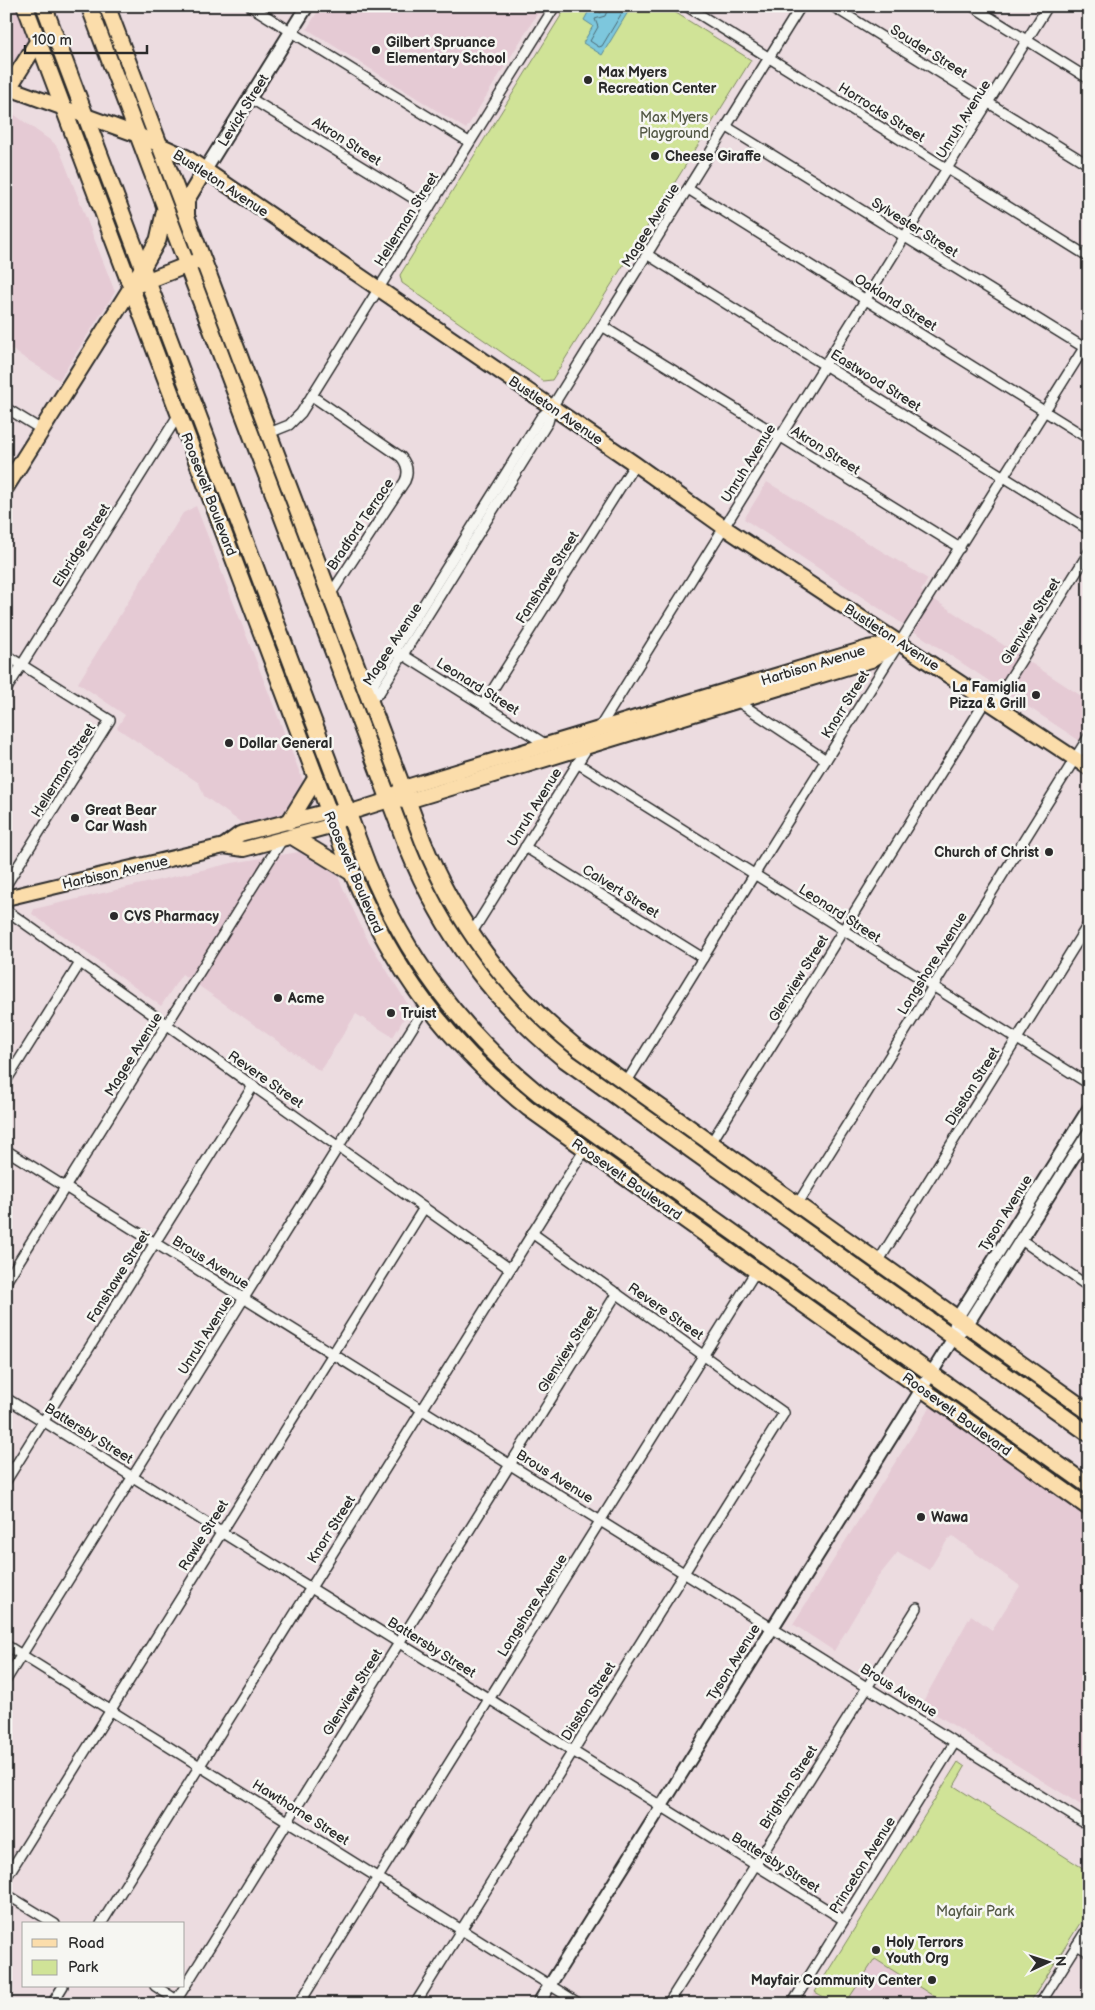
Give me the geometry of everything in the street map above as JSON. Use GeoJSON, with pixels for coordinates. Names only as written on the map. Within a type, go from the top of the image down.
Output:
{"type":"FeatureCollection","features":[{"type":"Feature","properties":{"kind":"highway","name":"Roosevelt Boulevard"},"geometry":{"type":"LineString","coordinates":[[25,6],[352,873],[385,944],[426,1006],[450,1035],[492,1078],[528,1108],[1089,1508]]}},
{"type":"Feature","properties":{"kind":"highway","name":"Roosevelt Boulevard"},"geometry":{"type":"LineString","coordinates":[[44,6],[348,813],[381,896],[411,952],[459,1018],[504,1065],[556,1107],[1089,1486]]}},
{"type":"Feature","properties":{"kind":"highway"},"geometry":{"type":"LineString","coordinates":[[90,6],[414,866],[447,929],[491,990],[533,1033],[581,1072],[1089,1434]]}},
{"type":"Feature","properties":{"kind":"highway"},"geometry":{"type":"LineString","coordinates":[[107,6],[405,794],[442,884],[471,934],[504,979],[544,1020],[576,1046],[1089,1412]]}},
{"type":"Feature","properties":{"kind":"highway"},"geometry":{"type":"LineString","coordinates":[[7,89],[38,41]]}},
{"type":"Feature","properties":{"kind":"highway"},"geometry":{"type":"LineString","coordinates":[[6,486],[131,288],[144,273],[158,240],[166,208]]}},
{"type":"Feature","properties":{"kind":"highway"},"geometry":{"type":"LineString","coordinates":[[144,273],[187,265],[203,259]]}},
{"type":"Feature","properties":{"kind":"highway"},"geometry":{"type":"LineString","coordinates":[[190,443],[233,507]]}},
{"type":"Feature","properties":{"kind":"highway"},"geometry":{"type":"LineString","coordinates":[[257,450],[296,505]]}},
{"type":"Feature","properties":{"kind":"highway"},"geometry":{"type":"LineString","coordinates":[[279,631],[290,707]]}},
{"type":"Feature","properties":{"kind":"highway"},"geometry":{"type":"LineString","coordinates":[[316,778],[288,833],[352,873]]}},
{"type":"Feature","properties":{"kind":"highway"},"geometry":{"type":"LineString","coordinates":[[1035,1396],[1089,1422]]}},
{"type":"Feature","properties":{"kind":"main road","name":"Levick Street"},"geometry":{"type":"LineString","coordinates":[[187,216],[187,200],[307,6]]}},
{"type":"Feature","properties":{"kind":"main road","name":"Bustleton Avenue"},"geometry":{"type":"LineString","coordinates":[[7,89],[85,115],[177,152],[552,407],[725,528],[1089,768]]}},
{"type":"Feature","properties":{"kind":"main road","name":"Harbison Avenue"},"geometry":{"type":"LineString","coordinates":[[405,794],[588,746],[868,648],[900,642]]}},
{"type":"Feature","properties":{"kind":"main road","name":"Harbison Avenue"},"geometry":{"type":"LineString","coordinates":[[6,898],[224,846],[240,834],[288,833],[547,745],[729,696]]}},
{"type":"Feature","properties":{"kind":"street"},"geometry":{"type":"LineString","coordinates":[[250,6],[470,142]]}},
{"type":"Feature","properties":{"kind":"street","name":"Hellerman Street"},"geometry":{"type":"LineString","coordinates":[[269,433],[294,422],[312,396],[555,6]]}},
{"type":"Feature","properties":{"kind":"street","name":"Horrocks Street"},"geometry":{"type":"LineString","coordinates":[[686,6],[1089,257]]}},
{"type":"Feature","properties":{"kind":"street","name":"Magee Avenue"},"geometry":{"type":"LineString","coordinates":[[370,700],[379,693],[399,653],[470,539],[548,422],[552,407],[801,6]]}},
{"type":"Feature","properties":{"kind":"street","name":"Souder Street"},"geometry":{"type":"LineString","coordinates":[[832,6],[1089,165]]}},
{"type":"Feature","properties":{"kind":"street"},"geometry":{"type":"LineString","coordinates":[[972,6],[1089,79]]}},
{"type":"Feature","properties":{"kind":"street","name":"Unruh Avenue"},"geometry":{"type":"LineString","coordinates":[[471,934],[989,104],[1048,6]]}},
{"type":"Feature","properties":{"kind":"street","name":"Akron Street"},"geometry":{"type":"LineString","coordinates":[[250,98],[429,208]]}},
{"type":"Feature","properties":{"kind":"street","name":"Sylvester Street"},"geometry":{"type":"LineString","coordinates":[[726,127],[1087,346]]}},
{"type":"Feature","properties":{"kind":"street","name":"Oakland Street"},"geometry":{"type":"LineString","coordinates":[[688,189],[1089,439]]}},
{"type":"Feature","properties":{"kind":"street","name":"Eastwood Street"},"geometry":{"type":"LineString","coordinates":[[648,255],[1089,530]]}},
{"type":"Feature","properties":{"kind":"street","name":"Akron Street"},"geometry":{"type":"LineString","coordinates":[[602,326],[960,548]]}},
{"type":"Feature","properties":{"kind":"street","name":"Knorr Street"},"geometry":{"type":"LineString","coordinates":[[626,1083],[754,875],[1087,346]]}},
{"type":"Feature","properties":{"kind":"street","name":"Bradford Terrace"},"geometry":{"type":"LineString","coordinates":[[312,396],[401,457],[405,461],[407,471],[405,481],[330,595]]}},
{"type":"Feature","properties":{"kind":"street"},"geometry":{"type":"LineString","coordinates":[[6,408],[42,430]]}},
{"type":"Feature","properties":{"kind":"street","name":"Elbridge Street"},"geometry":{"type":"LineString","coordinates":[[6,690],[179,414]]}},
{"type":"Feature","properties":{"kind":"street","name":"Fanshawe Street"},"geometry":{"type":"LineString","coordinates":[[483,705],[635,464]]}},
{"type":"Feature","properties":{"kind":"street","name":"Glenview Street"},"geometry":{"type":"LineString","coordinates":[[711,1143],[990,702],[1089,552]]}},
{"type":"Feature","properties":{"kind":"street","name":"Leonard Street"},"geometry":{"type":"LineString","coordinates":[[399,653],[547,745]]}},
{"type":"Feature","properties":{"kind":"street"},"geometry":{"type":"LineString","coordinates":[[6,655],[22,665]]}},
{"type":"Feature","properties":{"kind":"street","name":"Hellerman Street"},"geometry":{"type":"LineString","coordinates":[[6,885],[110,720],[22,665]]}},
{"type":"Feature","properties":{"kind":"street"},"geometry":{"type":"LineString","coordinates":[[729,696],[826,760]]}},
{"type":"Feature","properties":{"kind":"street","name":"Longshore Avenue"},"geometry":{"type":"LineString","coordinates":[[797,1205],[1089,736]]}},
{"type":"Feature","properties":{"kind":"street","name":"Leonard Street"},"geometry":{"type":"LineString","coordinates":[[577,763],[843,932],[1089,1084]]}},
{"type":"Feature","properties":{"kind":"street","name":"Magee Avenue"},"geometry":{"type":"LineString","coordinates":[[6,1282],[288,833]]}},
{"type":"Feature","properties":{"kind":"street","name":"Calvert Street"},"geometry":{"type":"LineString","coordinates":[[525,847],[703,958]]}},
{"type":"Feature","properties":{"kind":"street","name":"Revere Street"},"geometry":{"type":"LineString","coordinates":[[6,910],[510,1269]]}},
{"type":"Feature","properties":{"kind":"street","name":"Disston Street"},"geometry":{"type":"LineString","coordinates":[[878,1262],[1089,923]]}},
{"type":"Feature","properties":{"kind":"street"},"geometry":{"type":"LineString","coordinates":[[6,1081],[80,963]]}},
{"type":"Feature","properties":{"kind":"street","name":"Unruh Avenue"},"geometry":{"type":"LineString","coordinates":[[6,1680],[426,1006]]}},
{"type":"Feature","properties":{"kind":"street","name":"Fanshawe Street"},"geometry":{"type":"LineString","coordinates":[[6,1481],[253,1086]]}},
{"type":"Feature","properties":{"kind":"street","name":"Tyson Avenue"},"geometry":{"type":"LineString","coordinates":[[538,2004],[954,1337],[1030,1212],[1089,1108]]}},
{"type":"Feature","properties":{"kind":"street","name":"Tyson Avenue"},"geometry":{"type":"LineString","coordinates":[[962,1322],[1020,1239],[1030,1212],[1089,1132]]}},
{"type":"Feature","properties":{"kind":"street","name":"Knorr Street"},"geometry":{"type":"LineString","coordinates":[[103,1922],[585,1149]]}},
{"type":"Feature","properties":{"kind":"street","name":"Brous Avenue"},"geometry":{"type":"LineString","coordinates":[[6,1150],[1089,1826]]}},
{"type":"Feature","properties":{"kind":"street","name":"Rawle Street"},"geometry":{"type":"LineString","coordinates":[[6,1878],[424,1208]]}},
{"type":"Feature","properties":{"kind":"street","name":"Revere Street"},"geometry":{"type":"LineString","coordinates":[[532,1233],[784,1412]]}},
{"type":"Feature","properties":{"kind":"street"},"geometry":{"type":"LineString","coordinates":[[1020,1239],[1089,1288]]}},
{"type":"Feature","properties":{"kind":"street","name":"Longshore Avenue"},"geometry":{"type":"LineString","coordinates":[[299,2004],[756,1271]]}},
{"type":"Feature","properties":{"kind":"street","name":"Glenview Street"},"geometry":{"type":"LineString","coordinates":[[178,2002],[288,1821],[617,1294]]}},
{"type":"Feature","properties":{"kind":"street","name":"Battersby Street"},"geometry":{"type":"LineString","coordinates":[[6,1398],[844,1920]]}},
{"type":"Feature","properties":{"kind":"street","name":"Disston Street"},"geometry":{"type":"LineString","coordinates":[[415,2004],[784,1412]]}},
{"type":"Feature","properties":{"kind":"street","name":"Brighton Street"},"geometry":{"type":"LineString","coordinates":[[668,2004],[916,1608]]}},
{"type":"Feature","properties":{"kind":"street","name":"Hawthorne Street"},"geometry":{"type":"LineString","coordinates":[[6,1645],[580,2004]]}},
{"type":"Feature","properties":{"kind":"street","name":"Princeton Avenue"},"geometry":{"type":"LineString","coordinates":[[792,2004],[955,1742]]}},
{"type":"Feature","properties":{"kind":"street"},"geometry":{"type":"LineString","coordinates":[[6,1894],[52,1922]]}},
{"type":"Feature","properties":{"kind":"street"},"geometry":{"type":"LineString","coordinates":[[1040,2004],[1089,1926]]}},
{"type":"Feature","properties":{"kind":"street"},"geometry":{"type":"LineString","coordinates":[[1077,1945],[1089,1952]]}},
{"type":"Feature","properties":{"kind":"street"},"geometry":{"type":"LineString","coordinates":[[52,2004],[61,1988]]}},
{"type":"Feature","properties":{"kind":"street"},"geometry":{"type":"LineString","coordinates":[[158,1988],[178,2002]]}},
{"type":"Feature","properties":{"kind":"shaded area"},"geometry":{"type":"Polygon","coordinates":[[[6,6],[16,6],[29,39],[9,76],[6,75],[6,6]]]}},
{"type":"Feature","properties":{"kind":"shaded area"},"geometry":{"type":"Polygon","coordinates":[[[321,6],[542,6],[466,129],[307,29],[321,6]]]}},
{"type":"Feature","properties":{"kind":"shaded area"},"geometry":{"type":"Polygon","coordinates":[[[12,113],[54,143],[60,151],[115,292],[59,380],[6,346],[6,122],[12,113]]]}},
{"type":"Feature","properties":{"kind":"shaded area"},"geometry":{"type":"Polygon","coordinates":[[[767,482],[928,579],[921,591],[1089,701],[1089,747],[744,519],[767,482]]]}},
{"type":"Feature","properties":{"kind":"shaded area"},"geometry":{"type":"Polygon","coordinates":[[[196,506],[303,781],[284,812],[280,815],[243,824],[204,796],[199,783],[117,728],[125,715],[78,683],[183,513],[196,506]]]}},
{"type":"Feature","properties":{"kind":"shaded area"},"geometry":{"type":"Polygon","coordinates":[[[299,852],[337,875],[365,935],[410,1008],[393,1037],[356,1014],[320,1071],[182,974],[161,1006],[32,914],[34,909],[232,863],[299,852]]]}},
{"type":"Feature","properties":{"kind":"shaded area"},"geometry":{"type":"Polygon","coordinates":[[[932,1404],[1089,1514],[1089,1810],[921,1705],[971,1615],[992,1630],[1020,1586],[954,1537],[948,1539],[929,1570],[898,1552],[878,1577],[834,1651],[793,1624],[932,1404]]]}},
{"type":"Feature","properties":{"kind":"shaded area"},"geometry":{"type":"Polygon","coordinates":[[[875,1959],[946,2004],[807,2004],[815,1992],[826,1999],[875,1959]]]}},
{"type":"Feature","properties":{"kind":"green space","name":"Max Myers Playground"},"geometry":{"type":"Polygon","coordinates":[[[567,6],[665,6],[751,60],[552,380],[543,381],[402,283],[400,275],[567,6]]]}},
{"type":"Feature","properties":{"kind":"green space","name":"Mayfair Park"},"geometry":{"type":"Polygon","coordinates":[[[958,1762],[965,1767],[954,1786],[1089,1872],[1089,1909],[1029,2004],[946,2004],[875,1959],[849,1998],[835,2001],[815,1992],[958,1762]]]}},
{"type":"Feature","properties":{"kind":"water"},"geometry":{"type":"Polygon","coordinates":[[[605,6],[631,7],[602,55],[583,43],[593,26],[584,20],[591,7],[601,13],[605,6]]]}},
{"type":"Feature","properties":{"kind":"place","name":"Gilbert Spruance Elementary School"},"geometry":{"type":"Point","coordinates":[376,50]}},
{"type":"Feature","properties":{"kind":"place","name":"Max Myers Recreation Center"},"geometry":{"type":"Point","coordinates":[588,80]}},
{"type":"Feature","properties":{"kind":"place","name":"Cheese Giraffe"},"geometry":{"type":"Point","coordinates":[655,156]}},
{"type":"Feature","properties":{"kind":"place","name":"La Famiglia Pizza & Grill"},"geometry":{"type":"Point","coordinates":[1036,695]}},
{"type":"Feature","properties":{"kind":"place","name":"Dollar General"},"geometry":{"type":"Point","coordinates":[229,743]}},
{"type":"Feature","properties":{"kind":"place","name":"Great Bear Car Wash"},"geometry":{"type":"Point","coordinates":[75,818]}},
{"type":"Feature","properties":{"kind":"place","name":"Church of Christ"},"geometry":{"type":"Point","coordinates":[1049,852]}},
{"type":"Feature","properties":{"kind":"place","name":"CVS Pharmacy"},"geometry":{"type":"Point","coordinates":[114,916]}},
{"type":"Feature","properties":{"kind":"place","name":"Acme"},"geometry":{"type":"Point","coordinates":[278,998]}},
{"type":"Feature","properties":{"kind":"place","name":"Truist"},"geometry":{"type":"Point","coordinates":[391,1013]}},
{"type":"Feature","properties":{"kind":"place","name":"Wawa"},"geometry":{"type":"Point","coordinates":[921,1517]}},
{"type":"Feature","properties":{"kind":"place","name":"Holy Terrors Youth Org"},"geometry":{"type":"Point","coordinates":[876,1950]}},
{"type":"Feature","properties":{"kind":"place","name":"Mayfair Community Center"},"geometry":{"type":"Point","coordinates":[932,1980]}}]}
